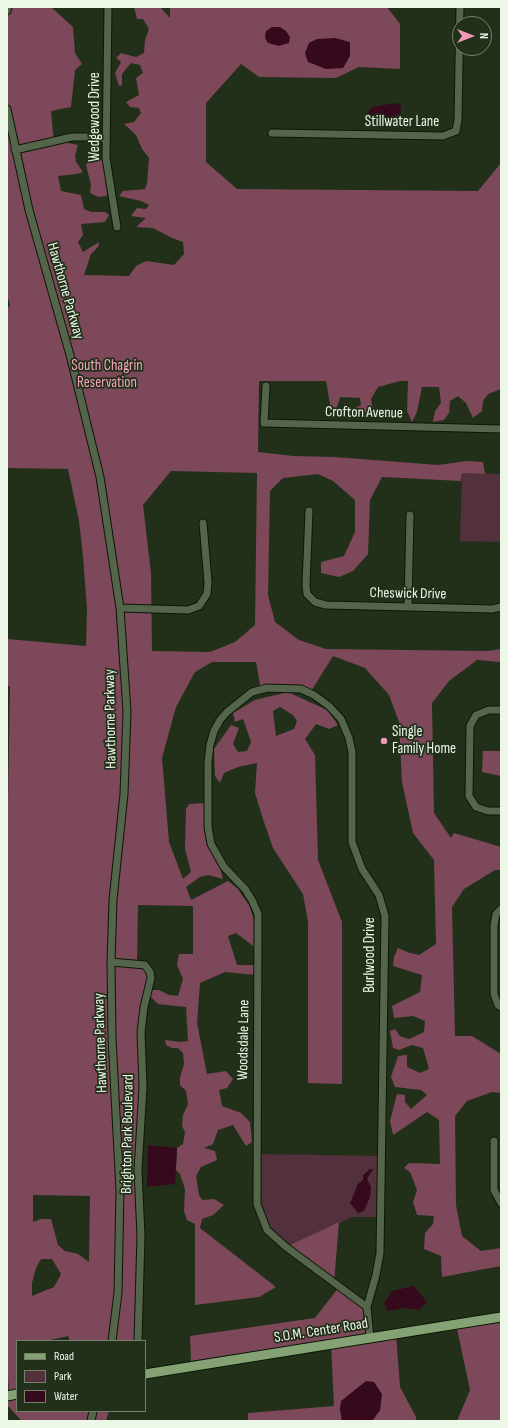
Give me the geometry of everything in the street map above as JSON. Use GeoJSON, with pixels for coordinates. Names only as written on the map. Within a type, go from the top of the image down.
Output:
{"type":"FeatureCollection","features":[{"type":"Feature","properties":{"kind":"main road","name":"S.O.M. Center Road"},"geometry":{"type":"LineString","coordinates":[[146,1374],[501,1317]]}},
{"type":"Feature","properties":{"kind":"street"},"geometry":{"type":"LineString","coordinates":[[7,11],[8,7]]}},
{"type":"Feature","properties":{"kind":"street","name":"Wedgewood Drive"},"geometry":{"type":"LineString","coordinates":[[108,7],[106,158],[117,227]]}},
{"type":"Feature","properties":{"kind":"street","name":"Stillwater Lane"},"geometry":{"type":"LineString","coordinates":[[272,134],[443,136],[456,131],[458,120],[460,7]]}},
{"type":"Feature","properties":{"kind":"street","name":"Hawthorne Parkway"},"geometry":{"type":"LineString","coordinates":[[7,109],[29,210],[70,355],[100,477],[120,608],[127,712],[124,794],[113,900],[111,962],[112,1038],[120,1191],[118,1286],[112,1340]]}},
{"type":"Feature","properties":{"kind":"street"},"geometry":{"type":"LineString","coordinates":[[15,150],[72,137],[97,137],[106,139]]}},
{"type":"Feature","properties":{"kind":"street","name":"Crofton Avenue"},"geometry":{"type":"LineString","coordinates":[[266,386],[264,423],[501,429]]}},
{"type":"Feature","properties":{"kind":"street","name":"Cheswick Drive"},"geometry":{"type":"LineString","coordinates":[[309,511],[306,585],[307,594],[315,602],[326,606],[501,607]]}},
{"type":"Feature","properties":{"kind":"street"},"geometry":{"type":"LineString","coordinates":[[408,607],[410,515]]}},
{"type":"Feature","properties":{"kind":"street"},"geometry":{"type":"LineString","coordinates":[[120,608],[188,610],[199,606],[207,594],[208,582],[203,523]]}},
{"type":"Feature","properties":{"kind":"street","name":"Burlwood Drive"},"geometry":{"type":"LineString","coordinates":[[227,712],[252,692],[267,688],[301,689],[314,695],[329,706],[342,720],[349,738],[352,752],[352,842],[362,869],[379,895],[385,916],[380,1253],[375,1281],[367,1307]]}},
{"type":"Feature","properties":{"kind":"street"},"geometry":{"type":"LineString","coordinates":[[501,710],[489,710],[476,715],[470,726],[469,796],[476,807],[488,811],[501,811]]}},
{"type":"Feature","properties":{"kind":"street","name":"Woodsdale Lane"},"geometry":{"type":"LineString","coordinates":[[227,712],[214,731],[210,745],[208,827],[211,844],[217,858],[245,890],[258,914],[257,1204],[267,1230],[286,1247],[367,1307]]}},
{"type":"Feature","properties":{"kind":"street"},"geometry":{"type":"LineString","coordinates":[[498,912],[494,994],[498,1005],[501,1007]]}},
{"type":"Feature","properties":{"kind":"street","name":"Brighton Park Boulevard"},"geometry":{"type":"LineString","coordinates":[[111,962],[145,965],[150,972],[151,978],[144,1006],[141,1032],[143,1087],[138,1170],[141,1236],[138,1340]]}},
{"type":"Feature","properties":{"kind":"street"},"geometry":{"type":"LineString","coordinates":[[494,1141],[494,1190],[501,1203]]}},
{"type":"Feature","properties":{"kind":"street"},"geometry":{"type":"LineString","coordinates":[[367,1307],[370,1337]]}},
{"type":"Feature","properties":{"kind":"green space","name":"South Chagrin Reservation"},"geometry":{"type":"Polygon","coordinates":[[[7,7],[51,7],[73,27],[75,53],[82,64],[75,70],[71,107],[51,111],[54,143],[63,142],[78,145],[75,156],[76,162],[83,172],[58,176],[61,191],[81,195],[84,209],[91,212],[105,212],[109,215],[105,222],[81,224],[83,235],[78,242],[83,252],[99,242],[98,247],[91,254],[84,275],[129,276],[136,266],[146,261],[174,265],[184,254],[183,242],[153,228],[136,227],[146,218],[131,216],[137,208],[146,209],[149,205],[141,201],[119,196],[123,191],[145,189],[147,183],[149,158],[142,149],[136,135],[124,124],[134,122],[141,113],[139,108],[130,107],[126,102],[139,95],[136,78],[143,73],[140,65],[131,63],[122,74],[122,85],[119,86],[115,73],[121,62],[116,58],[121,53],[136,57],[144,53],[145,40],[149,29],[143,19],[137,19],[134,7],[160,7],[170,18],[170,7],[387,7],[400,24],[400,69],[359,67],[336,78],[259,77],[241,64],[206,103],[206,162],[237,189],[478,191],[501,163],[501,389],[488,394],[483,401],[482,411],[473,418],[466,403],[458,396],[450,401],[449,413],[444,420],[433,422],[435,411],[441,403],[439,387],[422,387],[417,412],[412,422],[407,411],[408,381],[400,381],[378,387],[371,399],[373,412],[367,418],[352,418],[351,410],[361,405],[360,398],[340,397],[336,411],[331,410],[326,381],[259,381],[258,452],[293,456],[335,457],[438,465],[467,461],[483,462],[485,474],[462,473],[461,481],[382,477],[370,500],[368,554],[353,571],[339,577],[321,573],[321,562],[344,556],[355,532],[355,500],[333,481],[318,474],[283,478],[270,491],[268,595],[275,622],[299,640],[326,649],[487,651],[501,649],[501,662],[477,660],[449,681],[432,703],[434,813],[451,838],[454,833],[501,847],[501,870],[495,870],[464,889],[452,907],[455,1036],[472,1036],[501,1054],[501,1093],[492,1092],[467,1101],[455,1116],[456,1205],[462,1236],[481,1251],[501,1248],[501,1266],[442,1277],[441,1256],[424,1249],[425,1233],[433,1224],[434,1216],[417,1215],[413,1202],[417,1190],[410,1172],[404,1168],[409,1163],[440,1164],[439,1120],[427,1112],[393,1135],[390,1121],[397,1094],[405,1095],[405,1102],[411,1109],[427,1095],[421,1090],[395,1087],[391,1077],[398,1056],[407,1055],[407,1067],[420,1073],[429,1069],[423,1048],[412,1045],[399,1050],[393,1048],[390,1031],[395,1029],[400,1036],[409,1039],[424,1032],[425,1021],[413,1016],[394,1018],[392,1006],[420,992],[422,975],[393,966],[394,957],[398,948],[419,955],[436,944],[434,860],[413,833],[402,782],[399,722],[389,695],[365,668],[333,656],[310,693],[301,689],[261,690],[256,662],[212,662],[195,672],[176,707],[162,758],[169,842],[183,879],[191,872],[185,849],[186,809],[189,804],[205,803],[211,851],[220,868],[223,879],[208,875],[200,877],[186,887],[191,900],[228,881],[237,888],[249,905],[254,920],[256,948],[236,933],[228,936],[237,965],[254,965],[256,975],[225,972],[200,983],[197,1023],[207,1074],[226,1071],[233,1079],[227,1088],[219,1090],[222,1106],[241,1113],[250,1122],[252,1142],[246,1146],[233,1125],[218,1130],[213,1144],[204,1148],[215,1151],[217,1160],[201,1167],[196,1176],[199,1195],[202,1200],[214,1199],[224,1205],[213,1215],[202,1219],[200,1228],[276,1287],[259,1297],[195,1305],[195,1224],[187,1220],[184,1211],[185,1189],[180,1174],[176,1170],[177,1148],[183,1144],[185,1132],[182,1126],[183,1115],[188,1104],[186,1091],[180,1085],[180,1077],[184,1064],[183,1053],[178,1048],[172,1048],[166,1045],[165,1040],[181,1042],[188,1041],[186,1007],[158,1004],[150,996],[151,990],[159,990],[169,995],[178,996],[183,979],[177,965],[179,954],[193,954],[193,906],[138,905],[137,963],[150,972],[144,1007],[138,1340],[70,1340],[68,1336],[50,1340],[16,1340],[16,1412],[109,1412],[106,1421],[22,1421],[7,1405],[7,1396],[9,1395],[7,1356],[7,862],[10,686],[7,686],[7,639],[86,646],[87,609],[79,521],[68,469],[7,468],[7,310],[10,305],[7,295],[7,7]],[[171,471],[143,505],[151,573],[152,651],[210,652],[235,642],[255,625],[257,473],[171,471]],[[33,1195],[33,1222],[41,1219],[51,1219],[58,1245],[65,1251],[78,1254],[89,1262],[90,1196],[33,1195]],[[41,1259],[36,1268],[32,1283],[32,1296],[54,1287],[61,1274],[52,1259],[41,1259]]]}},
{"type":"Feature","properties":{"kind":"green space"},"geometry":{"type":"Polygon","coordinates":[[[97,158],[104,161],[106,188],[109,190],[106,196],[98,197],[90,193],[91,185],[86,165],[90,159],[97,158]]]}},
{"type":"Feature","properties":{"kind":"green space"},"geometry":{"type":"Polygon","coordinates":[[[462,473],[501,474],[501,542],[460,541],[462,473]]]}},
{"type":"Feature","properties":{"kind":"green space"},"geometry":{"type":"Polygon","coordinates":[[[288,692],[327,710],[338,725],[329,729],[316,724],[305,739],[315,755],[318,860],[342,922],[342,1084],[308,1083],[308,921],[303,894],[273,848],[263,819],[255,793],[257,763],[238,767],[224,773],[220,783],[215,776],[214,749],[231,725],[239,728],[233,744],[238,752],[247,751],[251,742],[243,719],[235,722],[233,713],[255,700],[288,692]],[[280,707],[273,711],[276,736],[294,729],[297,721],[293,715],[280,707]]]}},
{"type":"Feature","properties":{"kind":"green space"},"geometry":{"type":"Polygon","coordinates":[[[483,751],[501,751],[501,776],[482,772],[483,751]]]}},
{"type":"Feature","properties":{"kind":"green space"},"geometry":{"type":"Polygon","coordinates":[[[256,1154],[381,1156],[380,1217],[352,1217],[286,1247],[261,1218],[256,1154]]]}},
{"type":"Feature","properties":{"kind":"green space"},"geometry":{"type":"Polygon","coordinates":[[[339,1222],[334,1283],[286,1247],[339,1222]]]}},
{"type":"Feature","properties":{"kind":"green space"},"geometry":{"type":"Polygon","coordinates":[[[339,1287],[367,1307],[369,1334],[191,1361],[190,1336],[315,1318],[339,1287]]]}},
{"type":"Feature","properties":{"kind":"green space"},"geometry":{"type":"Polygon","coordinates":[[[501,1317],[501,1421],[457,1421],[470,1390],[456,1324],[501,1317]]]}},
{"type":"Feature","properties":{"kind":"green space"},"geometry":{"type":"Polygon","coordinates":[[[396,1334],[400,1387],[416,1417],[416,1421],[372,1421],[380,1410],[340,1409],[342,1421],[248,1421],[248,1413],[334,1406],[331,1344],[396,1334]]]}},
{"type":"Feature","properties":{"kind":"water"},"geometry":{"type":"Polygon","coordinates":[[[272,27],[280,27],[286,31],[290,37],[289,43],[279,46],[268,43],[265,38],[266,31],[272,27]]]}},
{"type":"Feature","properties":{"kind":"water"},"geometry":{"type":"Polygon","coordinates":[[[335,38],[350,42],[350,56],[343,68],[326,69],[308,62],[305,53],[309,43],[317,39],[335,38]]]}},
{"type":"Feature","properties":{"kind":"water"},"geometry":{"type":"Polygon","coordinates":[[[396,103],[401,106],[401,112],[395,123],[386,127],[372,126],[368,121],[368,112],[372,107],[396,103]]]}},
{"type":"Feature","properties":{"kind":"water"},"geometry":{"type":"Polygon","coordinates":[[[148,1145],[177,1148],[175,1184],[147,1187],[148,1145]]]}},
{"type":"Feature","properties":{"kind":"water"},"geometry":{"type":"Polygon","coordinates":[[[370,1169],[373,1169],[367,1179],[371,1187],[370,1197],[364,1211],[358,1213],[350,1203],[358,1184],[363,1180],[363,1175],[370,1169]]]}},
{"type":"Feature","properties":{"kind":"water"},"geometry":{"type":"Polygon","coordinates":[[[414,1286],[427,1302],[419,1310],[403,1308],[388,1311],[384,1304],[392,1291],[414,1286]]]}},
{"type":"Feature","properties":{"kind":"water"},"geometry":{"type":"Polygon","coordinates":[[[366,1381],[374,1382],[382,1394],[380,1410],[372,1421],[342,1421],[340,1409],[341,1401],[366,1381]]]}},
{"type":"Feature","properties":{"kind":"place","name":"Single Family Home"},"geometry":{"type":"Point","coordinates":[384,741]}}]}
